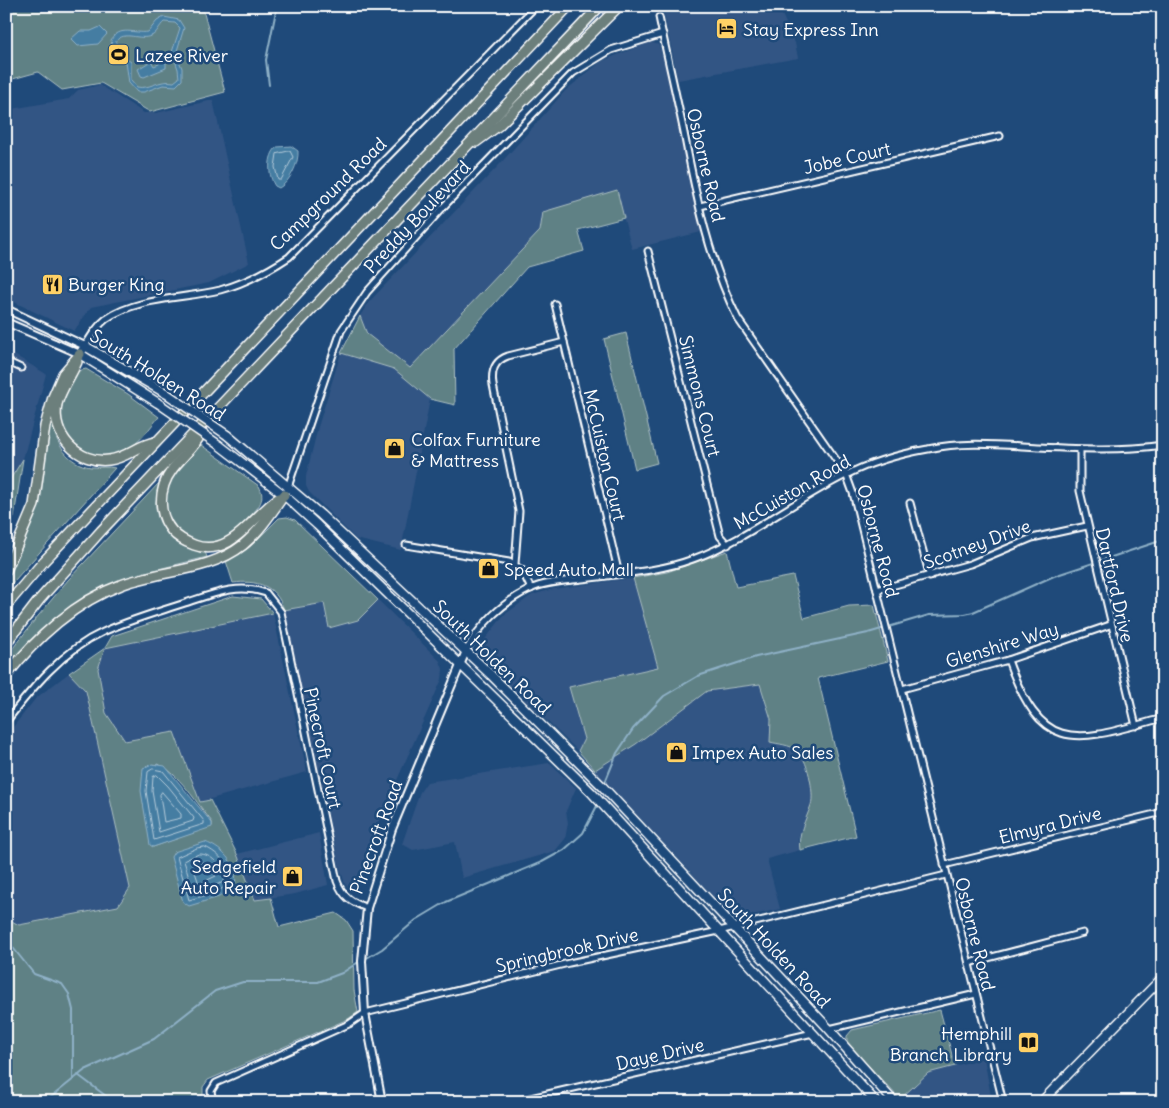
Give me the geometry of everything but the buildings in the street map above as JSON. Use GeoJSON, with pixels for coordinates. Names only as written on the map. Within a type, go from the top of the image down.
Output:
{"type":"FeatureCollection","features":[{"type":"Feature","properties":{"kind":"highway"},"geometry":{"type":"LineString","coordinates":[[6,606],[44,561],[155,442],[569,6]]}},
{"type":"Feature","properties":{"kind":"highway"},"geometry":{"type":"LineString","coordinates":[[6,642],[40,599],[101,531],[600,6]]}},
{"type":"Feature","properties":{"kind":"highway"},"geometry":{"type":"LineString","coordinates":[[454,159],[498,126],[619,6]]}},
{"type":"Feature","properties":{"kind":"highway"},"geometry":{"type":"LineString","coordinates":[[83,350],[57,407],[58,425],[66,442],[77,453],[90,460],[102,461],[118,458],[142,444],[155,442]]}},
{"type":"Feature","properties":{"kind":"highway"},"geometry":{"type":"LineString","coordinates":[[6,571],[34,505],[45,426],[53,397],[63,374],[83,350]]}},
{"type":"Feature","properties":{"kind":"highway"},"geometry":{"type":"LineString","coordinates":[[207,421],[200,436],[172,468],[163,489],[161,501],[163,516],[170,529],[178,537],[198,546],[221,546],[238,535],[266,507],[284,495]]}},
{"type":"Feature","properties":{"kind":"highway"},"geometry":{"type":"LineString","coordinates":[[6,676],[22,656],[64,619],[102,593],[144,577],[204,564],[233,552],[244,544],[263,523],[284,495]]}},
{"type":"Feature","properties":{"kind":"main road","name":"South Holden Road"},"geometry":{"type":"LineString","coordinates":[[83,350],[167,394],[226,435],[290,487],[466,652],[605,789],[829,1029],[894,1102]]}},
{"type":"Feature","properties":{"kind":"main road","name":"South Holden Road"},"geometry":{"type":"LineString","coordinates":[[83,350],[219,445],[284,495],[592,792],[876,1102]]}},
{"type":"Feature","properties":{"kind":"main road"},"geometry":{"type":"LineString","coordinates":[[1042,1102],[1163,976]]}},
{"type":"Feature","properties":{"kind":"street","name":"Campground Road"},"geometry":{"type":"LineString","coordinates":[[83,350],[96,329],[106,319],[127,308],[220,290],[267,271],[289,257],[536,6]]}},
{"type":"Feature","properties":{"kind":"street","name":"Osborne Road"},"geometry":{"type":"LineString","coordinates":[[660,17],[700,206],[715,264],[738,319],[846,474],[902,689],[1003,1102]]}},
{"type":"Feature","properties":{"kind":"street","name":"Preddy Boulevard"},"geometry":{"type":"LineString","coordinates":[[284,495],[290,487],[341,332],[366,292],[446,204],[574,73],[611,50],[663,34]]}},
{"type":"Feature","properties":{"kind":"street","name":"Jobe Court"},"geometry":{"type":"LineString","coordinates":[[700,206],[1000,136]]}},
{"type":"Feature","properties":{"kind":"street","name":"Simmons Court"},"geometry":{"type":"LineString","coordinates":[[648,251],[720,536],[728,545]]}},
{"type":"Feature","properties":{"kind":"street","name":"McCuiston Court"},"geometry":{"type":"LineString","coordinates":[[555,304],[617,566],[617,574]]}},
{"type":"Feature","properties":{"kind":"street","name":"South Holden Road"},"geometry":{"type":"LineString","coordinates":[[6,309],[83,350]]}},
{"type":"Feature","properties":{"kind":"street","name":"South Holden Road"},"geometry":{"type":"LineString","coordinates":[[6,322],[83,350]]}},
{"type":"Feature","properties":{"kind":"street"},"geometry":{"type":"LineString","coordinates":[[515,564],[519,511],[494,385],[493,369],[499,360],[508,356],[564,342]]}},
{"type":"Feature","properties":{"kind":"street"},"geometry":{"type":"LineString","coordinates":[[6,361],[21,368]]}},
{"type":"Feature","properties":{"kind":"street","name":"McCuiston Road"},"geometry":{"type":"LineString","coordinates":[[466,652],[472,639],[496,612],[512,599],[531,589],[556,582],[679,564],[728,545],[846,474],[884,460],[953,445],[979,444],[1080,449],[1134,449],[1163,445]]}},
{"type":"Feature","properties":{"kind":"street","name":"Dartford Drive"},"geometry":{"type":"LineString","coordinates":[[1080,449],[1080,491],[1087,526],[1136,726]]}},
{"type":"Feature","properties":{"kind":"street"},"geometry":{"type":"LineString","coordinates":[[910,503],[930,577]]}},
{"type":"Feature","properties":{"kind":"street","name":"Scotney Drive"},"geometry":{"type":"LineString","coordinates":[[877,590],[930,577],[970,564],[1032,538],[1087,526]]}},
{"type":"Feature","properties":{"kind":"street"},"geometry":{"type":"LineString","coordinates":[[406,545],[515,564],[522,570],[531,589]]}},
{"type":"Feature","properties":{"kind":"street","name":"Pinecroft Court"},"geometry":{"type":"LineString","coordinates":[[6,722],[26,696],[64,658],[101,633],[135,619],[223,591],[242,588],[266,593],[281,612],[337,881],[342,893],[349,901],[367,908]]}},
{"type":"Feature","properties":{"kind":"street","name":"Glenshire Way"},"geometry":{"type":"LineString","coordinates":[[902,689],[1008,660],[1110,625]]}},
{"type":"Feature","properties":{"kind":"street","name":"Pinecroft Road"},"geometry":{"type":"LineString","coordinates":[[382,1102],[365,1013],[362,961],[367,908],[392,829],[466,652]]}},
{"type":"Feature","properties":{"kind":"street"},"geometry":{"type":"LineString","coordinates":[[1008,660],[1019,691],[1029,708],[1051,729],[1074,736],[1088,736],[1163,718]]}},
{"type":"Feature","properties":{"kind":"street","name":"Elmyra Drive"},"geometry":{"type":"LineString","coordinates":[[944,865],[1163,812]]}},
{"type":"Feature","properties":{"kind":"street","name":"Springbrook Drive"},"geometry":{"type":"LineString","coordinates":[[213,1102],[211,1091],[216,1083],[349,1024],[365,1013],[569,963],[719,931],[946,875]]}},
{"type":"Feature","properties":{"kind":"street"},"geometry":{"type":"LineString","coordinates":[[969,963],[1084,933]]}},
{"type":"Feature","properties":{"kind":"street"},"geometry":{"type":"LineString","coordinates":[[829,1029],[976,994]]}},
{"type":"Feature","properties":{"kind":"street","name":"Daye Drive"},"geometry":{"type":"LineString","coordinates":[[513,1102],[813,1033]]}},
{"type":"Feature","properties":{"kind":"shaded area"},"geometry":{"type":"Polygon","coordinates":[[[666,6],[778,6],[795,43],[798,58],[678,80],[663,9],[666,6]]]}},
{"type":"Feature","properties":{"kind":"shaded area"},"geometry":{"type":"Polygon","coordinates":[[[650,42],[659,45],[666,68],[701,232],[632,249],[616,190],[540,231],[410,369],[367,334],[360,316],[369,302],[499,165],[566,90],[602,61],[650,42]]]}},
{"type":"Feature","properties":{"kind":"shaded area"},"geometry":{"type":"Polygon","coordinates":[[[100,85],[144,113],[156,113],[213,100],[249,263],[209,283],[91,307],[74,331],[6,298],[6,110],[69,99],[78,90],[100,85]]]}},
{"type":"Feature","properties":{"kind":"shaded area"},"geometry":{"type":"Polygon","coordinates":[[[6,350],[46,374],[23,459],[6,486],[6,350]]]}},
{"type":"Feature","properties":{"kind":"shaded area"},"geometry":{"type":"Polygon","coordinates":[[[341,353],[394,369],[430,399],[401,550],[356,539],[309,492],[306,486],[306,476],[318,427],[341,353]]]}},
{"type":"Feature","properties":{"kind":"shaded area"},"geometry":{"type":"Polygon","coordinates":[[[633,578],[659,668],[570,687],[584,739],[578,751],[484,660],[483,642],[504,615],[532,595],[553,589],[633,578]]]}},
{"type":"Feature","properties":{"kind":"shaded area"},"geometry":{"type":"Polygon","coordinates":[[[378,600],[440,661],[443,669],[442,679],[377,825],[362,881],[357,887],[349,889],[345,884],[339,865],[284,610],[324,603],[329,628],[358,620],[378,600]]]}},
{"type":"Feature","properties":{"kind":"shaded area"},"geometry":{"type":"Polygon","coordinates":[[[273,613],[307,772],[200,802],[174,732],[125,741],[106,713],[98,669],[105,648],[273,613]]]}},
{"type":"Feature","properties":{"kind":"shaded area"},"geometry":{"type":"Polygon","coordinates":[[[69,673],[86,691],[130,888],[118,906],[19,925],[6,918],[6,736],[36,698],[69,673]]]}},
{"type":"Feature","properties":{"kind":"shaded area"},"geometry":{"type":"Polygon","coordinates":[[[760,684],[771,719],[770,742],[795,749],[803,756],[812,789],[812,802],[798,840],[800,850],[767,859],[780,909],[738,918],[731,915],[595,770],[636,744],[707,691],[760,684]]]}},
{"type":"Feature","properties":{"kind":"shaded area"},"geometry":{"type":"Polygon","coordinates":[[[549,763],[576,788],[566,811],[568,823],[565,839],[555,851],[462,878],[455,842],[413,850],[402,844],[420,792],[427,782],[549,763]]]}},
{"type":"Feature","properties":{"kind":"shaded area"},"geometry":{"type":"Polygon","coordinates":[[[319,833],[328,885],[295,894],[255,900],[237,854],[319,833]]]}},
{"type":"Feature","properties":{"kind":"shaded area"},"geometry":{"type":"Polygon","coordinates":[[[984,1058],[992,1102],[903,1102],[900,1099],[928,1073],[984,1058]]]}},
{"type":"Feature","properties":{"kind":"green space"},"geometry":{"type":"Polygon","coordinates":[[[6,6],[202,6],[225,92],[150,112],[101,83],[62,90],[38,72],[9,80],[6,72],[6,6]]]}},
{"type":"Feature","properties":{"kind":"green space"},"geometry":{"type":"Polygon","coordinates":[[[617,190],[624,218],[578,230],[584,251],[527,267],[454,349],[455,405],[430,399],[394,369],[341,353],[360,316],[367,334],[410,368],[540,231],[543,212],[617,190]]]}},
{"type":"Feature","properties":{"kind":"green space"},"geometry":{"type":"Polygon","coordinates":[[[626,333],[657,463],[635,469],[604,339],[626,333]]]}},
{"type":"Feature","properties":{"kind":"green space"},"geometry":{"type":"Polygon","coordinates":[[[86,369],[128,394],[159,417],[138,442],[118,454],[92,455],[81,450],[71,442],[64,432],[60,420],[62,402],[78,371],[86,369]]]}},
{"type":"Feature","properties":{"kind":"green space"},"geometry":{"type":"Polygon","coordinates":[[[49,423],[52,423],[56,438],[64,451],[75,462],[91,467],[115,468],[6,590],[6,577],[19,555],[33,515],[49,423]]]}},
{"type":"Feature","properties":{"kind":"green space"},"geometry":{"type":"Polygon","coordinates":[[[201,445],[259,486],[262,495],[262,499],[256,509],[233,534],[221,541],[207,544],[194,542],[174,526],[168,514],[165,501],[166,488],[172,475],[201,445]]]}},
{"type":"Feature","properties":{"kind":"green space"},"geometry":{"type":"Polygon","coordinates":[[[23,459],[14,517],[6,534],[6,486],[23,459]]]}},
{"type":"Feature","properties":{"kind":"green space"},"geometry":{"type":"Polygon","coordinates":[[[159,483],[156,506],[157,516],[161,524],[172,538],[188,547],[205,552],[207,557],[146,572],[108,586],[27,646],[6,669],[6,657],[34,621],[68,580],[159,483]]]}},
{"type":"Feature","properties":{"kind":"green space"},"geometry":{"type":"Polygon","coordinates":[[[287,517],[295,520],[378,600],[358,620],[329,628],[324,603],[284,610],[276,595],[264,586],[250,582],[233,583],[226,561],[250,547],[279,518],[287,517]]]}},
{"type":"Feature","properties":{"kind":"green space"},"geometry":{"type":"Polygon","coordinates":[[[727,551],[736,587],[793,576],[804,618],[849,606],[874,605],[888,661],[818,678],[856,836],[800,850],[801,833],[812,799],[807,767],[797,750],[770,742],[771,719],[760,684],[707,691],[636,744],[595,770],[578,751],[584,739],[569,687],[658,667],[633,578],[667,572],[727,551]]]}},
{"type":"Feature","properties":{"kind":"green space"},"geometry":{"type":"Polygon","coordinates":[[[233,596],[261,599],[273,613],[105,648],[112,636],[233,596]]]}},
{"type":"Feature","properties":{"kind":"green space"},"geometry":{"type":"Polygon","coordinates":[[[105,648],[98,669],[106,713],[125,741],[174,732],[200,802],[210,800],[237,854],[255,900],[271,898],[279,927],[336,913],[346,920],[353,931],[354,990],[358,1012],[348,1019],[208,1080],[203,1087],[203,1095],[180,1102],[6,1102],[6,918],[19,925],[118,906],[130,888],[86,691],[69,673],[105,648]],[[157,764],[153,847],[212,826],[212,822],[187,789],[164,767],[157,764]]]}},
{"type":"Feature","properties":{"kind":"green space"},"geometry":{"type":"Polygon","coordinates":[[[940,1010],[955,1066],[928,1073],[900,1099],[847,1043],[847,1036],[852,1030],[940,1010]]]}},
{"type":"Feature","properties":{"kind":"water","name":"Lazee River"},"geometry":{"type":"Polygon","coordinates":[[[164,17],[179,20],[184,28],[176,54],[182,68],[182,80],[176,86],[163,85],[144,92],[137,92],[129,83],[126,62],[114,54],[111,40],[115,35],[123,31],[148,32],[157,21],[164,17]],[[164,22],[155,34],[151,36],[124,36],[116,41],[116,51],[131,62],[131,80],[137,87],[141,88],[168,81],[174,82],[179,78],[172,52],[180,28],[175,23],[164,22]]]}},
{"type":"Feature","properties":{"kind":"water"},"geometry":{"type":"Polygon","coordinates":[[[100,27],[107,34],[98,44],[78,46],[71,39],[80,31],[91,31],[100,27]]]}},
{"type":"Feature","properties":{"kind":"water"},"geometry":{"type":"Polygon","coordinates":[[[161,56],[166,61],[166,68],[144,77],[141,76],[138,69],[151,61],[154,66],[159,64],[161,56]]]}},
{"type":"Feature","properties":{"kind":"water"},"geometry":{"type":"Polygon","coordinates":[[[291,146],[298,151],[297,161],[290,177],[279,188],[275,186],[271,177],[271,155],[277,147],[291,146]]]}},
{"type":"Feature","properties":{"kind":"water"},"geometry":{"type":"Polygon","coordinates":[[[152,764],[165,766],[212,823],[212,827],[153,847],[150,845],[141,791],[143,768],[152,764]]]}},
{"type":"Feature","properties":{"kind":"water"},"geometry":{"type":"Polygon","coordinates":[[[205,842],[218,849],[229,859],[235,872],[235,886],[219,897],[189,906],[183,902],[171,857],[174,852],[205,842]]]}},
{"type":"Feature","properties":{"kind":"waterway"},"geometry":{"type":"LineString","coordinates":[[269,85],[266,60],[277,6]]}},
{"type":"Feature","properties":{"kind":"waterway"},"geometry":{"type":"LineString","coordinates":[[604,785],[617,753],[633,729],[664,696],[698,676],[756,657],[868,633],[929,615],[973,612],[1054,576],[1163,540]]}},
{"type":"Feature","properties":{"kind":"waterway"},"geometry":{"type":"LineString","coordinates":[[365,959],[382,949],[416,920],[446,902],[542,862],[564,850],[583,833],[598,804]]}},
{"type":"Feature","properties":{"kind":"waterway"},"geometry":{"type":"LineString","coordinates":[[6,939],[34,974],[62,984],[69,994],[73,1010],[73,1079]]}},
{"type":"Feature","properties":{"kind":"waterway"},"geometry":{"type":"LineString","coordinates":[[45,1102],[85,1070],[154,1039],[215,991],[243,982],[318,982],[342,973],[360,961]]}},
{"type":"Feature","properties":{"kind":"waterway"},"geometry":{"type":"LineString","coordinates":[[78,1075],[114,1102]]}},
{"type":"Feature","properties":{"kind":"place","name":"Stay Express Inn"},"geometry":{"type":"Point","coordinates":[727,29]}},
{"type":"Feature","properties":{"kind":"place","name":"Lazee River"},"geometry":{"type":"Point","coordinates":[119,55]}},
{"type":"Feature","properties":{"kind":"place","name":"Burger King"},"geometry":{"type":"Point","coordinates":[52,284]}},
{"type":"Feature","properties":{"kind":"place","name":"Colfax Furniture & Mattress"},"geometry":{"type":"Point","coordinates":[395,449]}},
{"type":"Feature","properties":{"kind":"place","name":"Speed Auto Mall"},"geometry":{"type":"Point","coordinates":[488,569]}},
{"type":"Feature","properties":{"kind":"place","name":"Impex Auto Sales"},"geometry":{"type":"Point","coordinates":[676,752]}},
{"type":"Feature","properties":{"kind":"place","name":"Sedgefield Auto Repair"},"geometry":{"type":"Point","coordinates":[292,876]}},
{"type":"Feature","properties":{"kind":"place","name":"Hemphill Branch Library"},"geometry":{"type":"Point","coordinates":[1028,1043]}}]}
